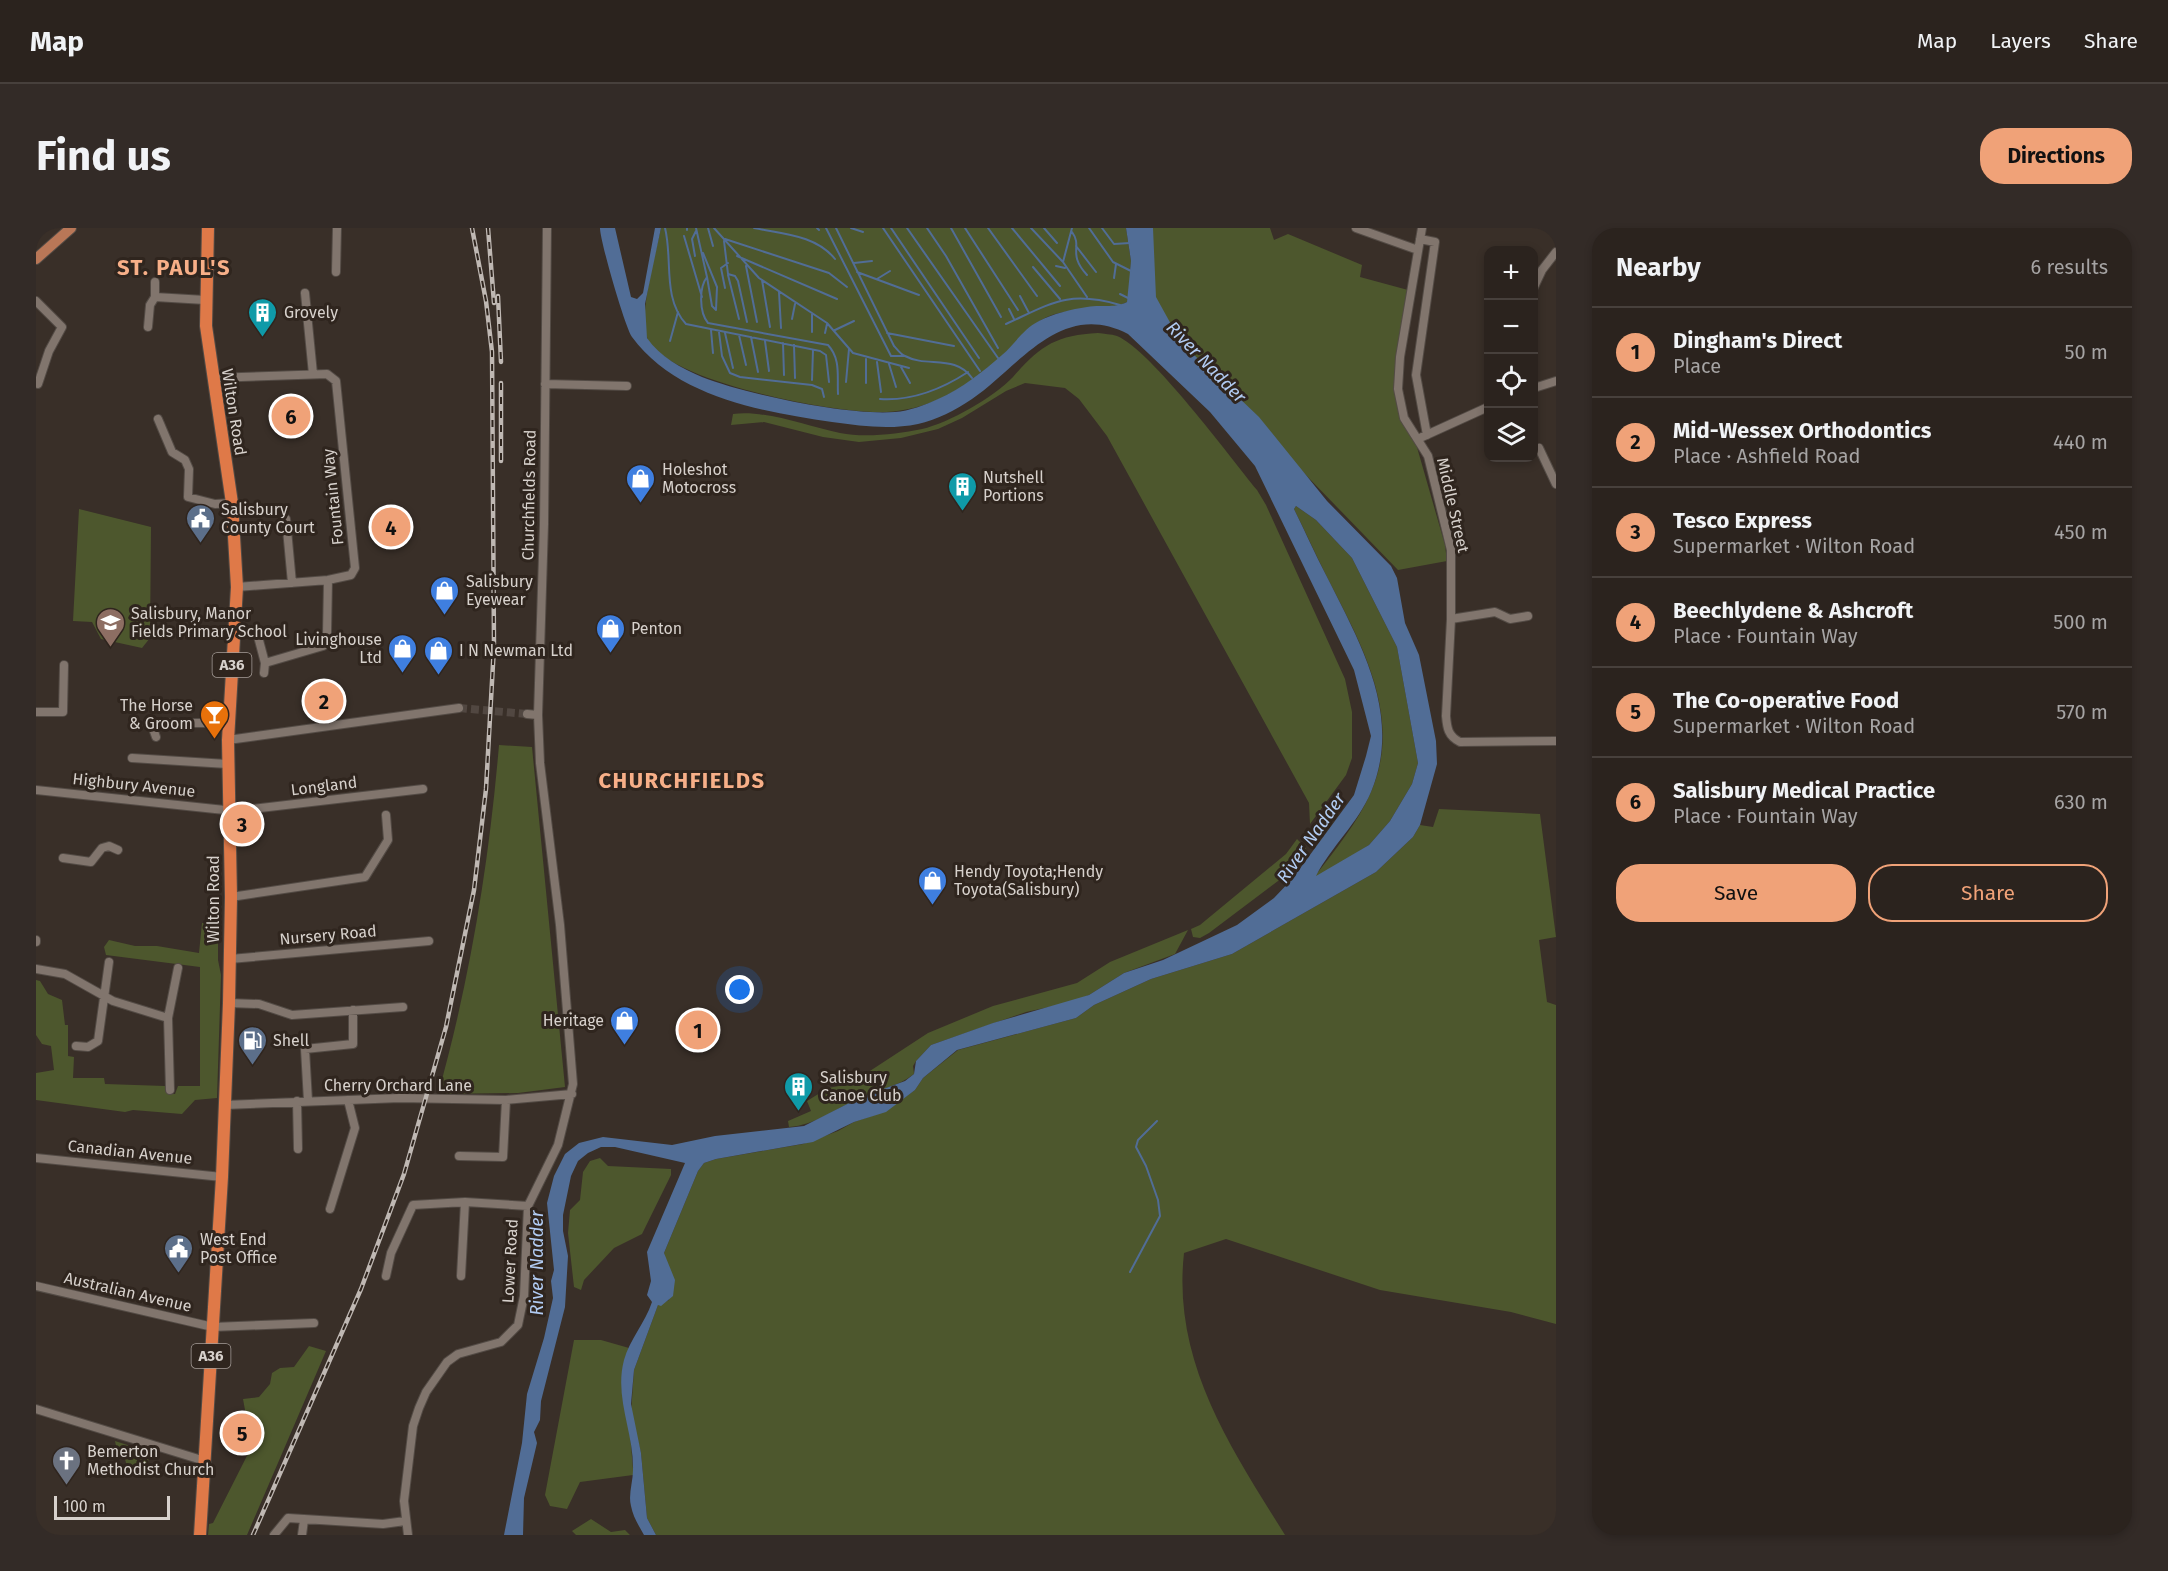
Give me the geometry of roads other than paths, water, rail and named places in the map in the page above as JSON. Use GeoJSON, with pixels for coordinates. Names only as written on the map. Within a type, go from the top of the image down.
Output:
{"type":"FeatureCollection","features":[{"type":"Feature","properties":{"kind":"highway","name":"Wilton Road"},"geometry":{"type":"LineString","coordinates":[[200,1535],[222,1177],[229,1003],[231,897],[227,764],[237,587],[232,503],[212,378],[206,300],[208,228]]}},
{"type":"Feature","properties":{"kind":"main road"},"geometry":{"type":"LineString","coordinates":[[36,259],[71,228]]}},
{"type":"Feature","properties":{"kind":"street"},"geometry":{"type":"LineString","coordinates":[[336,273],[337,228]]}},
{"type":"Feature","properties":{"kind":"street","name":"Churchfields Road"},"geometry":{"type":"LineString","coordinates":[[540,763],[538,715],[547,228]]}},
{"type":"Feature","properties":{"kind":"street"},"geometry":{"type":"LineString","coordinates":[[1356,228],[1418,250]]}},
{"type":"Feature","properties":{"kind":"street","name":"Middle Street"},"geometry":{"type":"LineString","coordinates":[[1422,228],[1398,381],[1399,404],[1417,440],[1428,456],[1450,550],[1451,620],[1446,716],[1452,738],[1460,742],[1556,741]]}},
{"type":"Feature","properties":{"kind":"street"},"geometry":{"type":"LineString","coordinates":[[1420,239],[1435,242],[1416,375],[1427,435]]}},
{"type":"Feature","properties":{"kind":"street"},"geometry":{"type":"LineString","coordinates":[[1538,278],[1556,252]]}},
{"type":"Feature","properties":{"kind":"street"},"geometry":{"type":"LineString","coordinates":[[148,327],[150,305],[155,297],[155,282]]}},
{"type":"Feature","properties":{"kind":"street"},"geometry":{"type":"LineString","coordinates":[[306,293],[313,374]]}},
{"type":"Feature","properties":{"kind":"street"},"geometry":{"type":"LineString","coordinates":[[155,297],[206,300]]}},
{"type":"Feature","properties":{"kind":"street"},"geometry":{"type":"LineString","coordinates":[[36,301],[62,327],[49,351],[38,384]]}},
{"type":"Feature","properties":{"kind":"street","name":"Fountain Way"},"geometry":{"type":"LineString","coordinates":[[212,378],[327,374],[336,381],[355,568],[351,575],[328,580],[237,587]]}},
{"type":"Feature","properties":{"kind":"street"},"geometry":{"type":"LineString","coordinates":[[1538,384],[1556,381]]}},
{"type":"Feature","properties":{"kind":"street"},"geometry":{"type":"LineString","coordinates":[[545,384],[627,386]]}},
{"type":"Feature","properties":{"kind":"street"},"geometry":{"type":"LineString","coordinates":[[1417,440],[1486,408]]}},
{"type":"Feature","properties":{"kind":"street"},"geometry":{"type":"LineString","coordinates":[[158,419],[172,452],[185,460],[189,469],[188,497],[215,504],[232,503]]}},
{"type":"Feature","properties":{"kind":"street"},"geometry":{"type":"LineString","coordinates":[[1539,448],[1553,470],[1556,484]]}},
{"type":"Feature","properties":{"kind":"street"},"geometry":{"type":"LineString","coordinates":[[286,519],[292,583]]}},
{"type":"Feature","properties":{"kind":"street"},"geometry":{"type":"LineString","coordinates":[[256,629],[265,668],[323,646],[327,634],[328,580]]}},
{"type":"Feature","properties":{"kind":"street"},"geometry":{"type":"LineString","coordinates":[[1451,620],[1496,612],[1510,619],[1528,616]]}},
{"type":"Feature","properties":{"kind":"street"},"geometry":{"type":"LineString","coordinates":[[36,712],[63,712],[64,665]]}},
{"type":"Feature","properties":{"kind":"street"},"geometry":{"type":"LineString","coordinates":[[228,740],[459,708]]}},
{"type":"Feature","properties":{"kind":"street"},"geometry":{"type":"LineString","coordinates":[[527,714],[538,715]]}},
{"type":"Feature","properties":{"kind":"street"},"geometry":{"type":"LineString","coordinates":[[156,737],[151,723],[228,723]]}},
{"type":"Feature","properties":{"kind":"street"},"geometry":{"type":"LineString","coordinates":[[132,758],[227,764]]}},
{"type":"Feature","properties":{"kind":"street","name":"Lower Road"},"geometry":{"type":"LineString","coordinates":[[408,1535],[404,1501],[413,1426],[426,1392],[447,1362],[458,1354],[501,1342],[510,1335],[522,1315],[528,1206],[558,1145],[572,1094],[560,925],[540,763]]}},
{"type":"Feature","properties":{"kind":"street","name":"Longland"},"geometry":{"type":"LineString","coordinates":[[229,811],[423,789]]}},
{"type":"Feature","properties":{"kind":"street","name":"Highbury Avenue"},"geometry":{"type":"LineString","coordinates":[[36,790],[229,811]]}},
{"type":"Feature","properties":{"kind":"street"},"geometry":{"type":"LineString","coordinates":[[231,897],[365,877],[388,840],[386,815]]}},
{"type":"Feature","properties":{"kind":"street"},"geometry":{"type":"LineString","coordinates":[[63,858],[91,862],[102,848],[109,846],[118,850]]}},
{"type":"Feature","properties":{"kind":"street","name":"Nursery Road"},"geometry":{"type":"LineString","coordinates":[[230,959],[429,941]]}},
{"type":"Feature","properties":{"kind":"street"},"geometry":{"type":"LineString","coordinates":[[76,1046],[88,1047],[99,1041],[109,962]]}},
{"type":"Feature","properties":{"kind":"street"},"geometry":{"type":"LineString","coordinates":[[170,1090],[168,1018],[178,968]]}},
{"type":"Feature","properties":{"kind":"street"},"geometry":{"type":"LineString","coordinates":[[36,969],[65,974],[105,997],[134,1009],[168,1018]]}},
{"type":"Feature","properties":{"kind":"street"},"geometry":{"type":"LineString","coordinates":[[229,1003],[259,1004],[292,1016],[403,1007]]}},
{"type":"Feature","properties":{"kind":"street"},"geometry":{"type":"LineString","coordinates":[[308,1101],[305,1049],[353,1044],[353,1010]]}},
{"type":"Feature","properties":{"kind":"street","name":"Cherry Orchard Lane"},"geometry":{"type":"LineString","coordinates":[[225,1105],[348,1100],[506,1100],[572,1094]]}},
{"type":"Feature","properties":{"kind":"street"},"geometry":{"type":"LineString","coordinates":[[330,1209],[355,1128],[348,1100]]}},
{"type":"Feature","properties":{"kind":"street"},"geometry":{"type":"LineString","coordinates":[[459,1156],[503,1157],[506,1100]]}},
{"type":"Feature","properties":{"kind":"street"},"geometry":{"type":"LineString","coordinates":[[297,1101],[298,1149]]}},
{"type":"Feature","properties":{"kind":"street","name":"Canadian Avenue"},"geometry":{"type":"LineString","coordinates":[[36,1158],[222,1177]]}},
{"type":"Feature","properties":{"kind":"street"},"geometry":{"type":"LineString","coordinates":[[461,1276],[465,1202]]}},
{"type":"Feature","properties":{"kind":"street"},"geometry":{"type":"LineString","coordinates":[[386,1276],[390,1253],[413,1205],[465,1202],[528,1206]]}},
{"type":"Feature","properties":{"kind":"street","name":"Australian Avenue"},"geometry":{"type":"LineString","coordinates":[[36,1286],[213,1327],[314,1323]]}},
{"type":"Feature","properties":{"kind":"street"},"geometry":{"type":"LineString","coordinates":[[36,1409],[205,1461]]}},
{"type":"Feature","properties":{"kind":"street"},"geometry":{"type":"LineString","coordinates":[[274,1535],[288,1518],[383,1524],[405,1521]]}},
{"type":"Feature","properties":{"kind":"street"},"geometry":{"type":"LineString","coordinates":[[302,1535],[304,1520]]}},
{"type":"Feature","properties":{"kind":"water"},"geometry":{"type":"Polygon","coordinates":[[[600,228],[615,228],[631,297],[637,299],[643,293],[655,228],[661,228],[645,304],[647,338],[658,351],[686,370],[721,384],[770,397],[851,411],[895,412],[933,401],[955,390],[988,367],[1007,351],[1028,328],[1044,318],[1075,309],[1127,302],[1131,261],[1126,228],[1153,228],[1156,297],[1172,326],[1192,353],[1259,417],[1327,501],[1391,566],[1397,578],[1405,623],[1419,655],[1436,741],[1437,764],[1420,825],[1413,837],[1376,872],[1232,954],[1151,979],[1094,1005],[1076,1018],[957,1050],[923,1078],[915,1090],[886,1112],[854,1122],[813,1142],[704,1163],[698,1171],[664,1253],[675,1280],[673,1296],[661,1306],[658,1305],[634,1370],[631,1404],[641,1453],[647,1518],[656,1535],[644,1535],[631,1506],[632,1456],[621,1388],[622,1374],[627,1352],[652,1302],[647,1295],[651,1281],[647,1252],[685,1163],[615,1147],[601,1147],[578,1161],[571,1176],[563,1215],[563,1231],[568,1256],[565,1307],[541,1401],[540,1420],[534,1432],[537,1443],[524,1498],[523,1535],[504,1535],[522,1443],[527,1394],[553,1298],[551,1281],[554,1270],[547,1203],[554,1176],[565,1154],[579,1143],[603,1137],[672,1145],[715,1136],[804,1126],[859,1098],[905,1081],[914,1074],[916,1061],[931,1045],[993,1023],[1089,995],[1124,973],[1163,960],[1237,925],[1274,898],[1293,878],[1354,795],[1371,736],[1354,670],[1255,466],[1210,412],[1128,334],[1104,325],[1082,325],[1062,331],[1042,341],[966,403],[953,411],[918,424],[896,427],[864,426],[777,413],[750,407],[696,388],[672,374],[650,357],[632,337],[624,318],[600,228]],[[1296,506],[1294,509],[1364,653],[1380,707],[1382,735],[1380,763],[1366,803],[1316,876],[1369,845],[1390,821],[1412,784],[1418,763],[1397,647],[1352,558],[1316,520],[1296,506]]]}},
{"type":"Feature","properties":{"kind":"waterway"},"geometry":{"type":"LineString","coordinates":[[665,228],[671,290],[679,314],[686,324],[820,351],[826,355],[829,382]]}},
{"type":"Feature","properties":{"kind":"waterway"},"geometry":{"type":"LineString","coordinates":[[696,228],[707,277],[704,281],[701,300],[703,313],[708,323],[828,345],[837,362],[838,394]]}},
{"type":"Feature","properties":{"kind":"waterway"},"geometry":{"type":"LineString","coordinates":[[708,228],[713,246]]}},
{"type":"Feature","properties":{"kind":"waterway"},"geometry":{"type":"LineString","coordinates":[[714,228],[759,278],[827,323],[853,353],[909,368]]}},
{"type":"Feature","properties":{"kind":"waterway"},"geometry":{"type":"LineString","coordinates":[[754,228],[809,240],[835,259]]}},
{"type":"Feature","properties":{"kind":"waterway"},"geometry":{"type":"LineString","coordinates":[[826,228],[891,356],[904,356]]}},
{"type":"Feature","properties":{"kind":"waterway"},"geometry":{"type":"LineString","coordinates":[[836,228],[899,352],[913,359],[957,366],[972,378]]}},
{"type":"Feature","properties":{"kind":"waterway"},"geometry":{"type":"LineString","coordinates":[[851,228],[863,232]]}},
{"type":"Feature","properties":{"kind":"waterway"},"geometry":{"type":"LineString","coordinates":[[883,228],[980,371]]}},
{"type":"Feature","properties":{"kind":"waterway"},"geometry":{"type":"LineString","coordinates":[[891,228],[979,358]]}},
{"type":"Feature","properties":{"kind":"waterway"},"geometry":{"type":"LineString","coordinates":[[907,228],[998,358]]}},
{"type":"Feature","properties":{"kind":"waterway"},"geometry":{"type":"LineString","coordinates":[[927,228],[946,256],[998,348]]}},
{"type":"Feature","properties":{"kind":"waterway"},"geometry":{"type":"LineString","coordinates":[[951,228],[1001,317]]}},
{"type":"Feature","properties":{"kind":"waterway"},"geometry":{"type":"LineString","coordinates":[[965,228],[1018,310]]}},
{"type":"Feature","properties":{"kind":"waterway"},"geometry":{"type":"LineString","coordinates":[[988,228],[1037,296]]}},
{"type":"Feature","properties":{"kind":"waterway"},"geometry":{"type":"LineString","coordinates":[[1012,228],[1060,286]]}},
{"type":"Feature","properties":{"kind":"waterway"},"geometry":{"type":"LineString","coordinates":[[1031,228],[1063,262]]}},
{"type":"Feature","properties":{"kind":"waterway"},"geometry":{"type":"LineString","coordinates":[[1044,228],[1057,243]]}},
{"type":"Feature","properties":{"kind":"waterway"},"geometry":{"type":"LineString","coordinates":[[1072,228],[1063,262],[1087,297]]}},
{"type":"Feature","properties":{"kind":"waterway"},"geometry":{"type":"LineString","coordinates":[[1089,228],[1113,262],[1131,271]]}},
{"type":"Feature","properties":{"kind":"waterway"},"geometry":{"type":"LineString","coordinates":[[1102,228],[1114,244],[1130,243]]}},
{"type":"Feature","properties":{"kind":"waterway"},"geometry":{"type":"LineString","coordinates":[[695,256],[692,239],[696,231]]}},
{"type":"Feature","properties":{"kind":"waterway"},"geometry":{"type":"LineString","coordinates":[[1072,232],[1076,242],[1076,256],[1087,275]]}},
{"type":"Feature","properties":{"kind":"waterway"},"geometry":{"type":"LineString","coordinates":[[684,236],[702,297]]}},
{"type":"Feature","properties":{"kind":"waterway"},"geometry":{"type":"LineString","coordinates":[[725,239],[829,273],[847,287]]}},
{"type":"Feature","properties":{"kind":"waterway"},"geometry":{"type":"LineString","coordinates":[[724,241],[728,274],[735,276],[738,281],[747,322]]}},
{"type":"Feature","properties":{"kind":"waterway"},"geometry":{"type":"LineString","coordinates":[[1076,246],[1096,272]]}},
{"type":"Feature","properties":{"kind":"waterway"},"geometry":{"type":"LineString","coordinates":[[703,253],[717,287],[716,310],[712,306],[707,277]]}},
{"type":"Feature","properties":{"kind":"waterway"},"geometry":{"type":"LineString","coordinates":[[737,256],[837,299]]}},
{"type":"Feature","properties":{"kind":"waterway"},"geometry":{"type":"LineString","coordinates":[[854,263],[872,261]]}},
{"type":"Feature","properties":{"kind":"waterway"},"geometry":{"type":"LineString","coordinates":[[725,288],[721,268],[728,263]]}},
{"type":"Feature","properties":{"kind":"waterway"},"geometry":{"type":"LineString","coordinates":[[1114,278],[1116,264]]}},
{"type":"Feature","properties":{"kind":"waterway"},"geometry":{"type":"LineString","coordinates":[[746,266],[757,322]]}},
{"type":"Feature","properties":{"kind":"waterway"},"geometry":{"type":"LineString","coordinates":[[1056,266],[1065,268]]}},
{"type":"Feature","properties":{"kind":"waterway"},"geometry":{"type":"LineString","coordinates":[[1033,267],[1060,299]]}},
{"type":"Feature","properties":{"kind":"waterway"},"geometry":{"type":"LineString","coordinates":[[877,279],[890,271]]}},
{"type":"Feature","properties":{"kind":"waterway"},"geometry":{"type":"LineString","coordinates":[[857,272],[919,295]]}},
{"type":"Feature","properties":{"kind":"waterway"},"geometry":{"type":"LineString","coordinates":[[728,275],[739,319]]}},
{"type":"Feature","properties":{"kind":"waterway"},"geometry":{"type":"LineString","coordinates":[[762,280],[770,327]]}},
{"type":"Feature","properties":{"kind":"waterway"},"geometry":{"type":"LineString","coordinates":[[779,292],[781,328]]}},
{"type":"Feature","properties":{"kind":"waterway"},"geometry":{"type":"LineString","coordinates":[[1120,294],[1128,298]]}},
{"type":"Feature","properties":{"kind":"waterway"},"geometry":{"type":"LineString","coordinates":[[1020,296],[1029,313]]}},
{"type":"Feature","properties":{"kind":"waterway"},"geometry":{"type":"LineString","coordinates":[[1006,324],[1061,301],[1087,299],[1120,305]]}},
{"type":"Feature","properties":{"kind":"waterway"},"geometry":{"type":"LineString","coordinates":[[792,319],[795,304]]}},
{"type":"Feature","properties":{"kind":"waterway"},"geometry":{"type":"LineString","coordinates":[[1009,309],[1014,319]]}},
{"type":"Feature","properties":{"kind":"waterway"},"geometry":{"type":"LineString","coordinates":[[670,341],[678,312]]}},
{"type":"Feature","properties":{"kind":"waterway"},"geometry":{"type":"LineString","coordinates":[[812,314],[812,332]]}},
{"type":"Feature","properties":{"kind":"waterway"},"geometry":{"type":"LineString","coordinates":[[835,330],[854,321]]}},
{"type":"Feature","properties":{"kind":"waterway"},"geometry":{"type":"LineString","coordinates":[[825,333],[827,324]]}},
{"type":"Feature","properties":{"kind":"waterway"},"geometry":{"type":"LineString","coordinates":[[711,330],[713,353]]}},
{"type":"Feature","properties":{"kind":"waterway"},"geometry":{"type":"LineString","coordinates":[[719,332],[722,356],[730,373],[740,377],[812,385],[822,389],[824,397]]}},
{"type":"Feature","properties":{"kind":"waterway"},"geometry":{"type":"LineString","coordinates":[[725,333],[733,368]]}},
{"type":"Feature","properties":{"kind":"waterway"},"geometry":{"type":"LineString","coordinates":[[887,333],[954,346]]}},
{"type":"Feature","properties":{"kind":"waterway"},"geometry":{"type":"LineString","coordinates":[[739,335],[746,365]]}},
{"type":"Feature","properties":{"kind":"waterway"},"geometry":{"type":"LineString","coordinates":[[751,337],[758,372]]}},
{"type":"Feature","properties":{"kind":"waterway"},"geometry":{"type":"LineString","coordinates":[[765,341],[769,371]]}},
{"type":"Feature","properties":{"kind":"waterway"},"geometry":{"type":"LineString","coordinates":[[783,343],[784,375]]}},
{"type":"Feature","properties":{"kind":"waterway"},"geometry":{"type":"LineString","coordinates":[[794,345],[795,378]]}},
{"type":"Feature","properties":{"kind":"waterway"},"geometry":{"type":"LineString","coordinates":[[846,382],[849,349]]}},
{"type":"Feature","properties":{"kind":"waterway"},"geometry":{"type":"LineString","coordinates":[[812,380],[813,350]]}},
{"type":"Feature","properties":{"kind":"waterway"},"geometry":{"type":"LineString","coordinates":[[866,359],[866,383]]}},
{"type":"Feature","properties":{"kind":"waterway"},"geometry":{"type":"LineString","coordinates":[[877,362],[881,392]]}},
{"type":"Feature","properties":{"kind":"waterway"},"geometry":{"type":"LineString","coordinates":[[889,364],[896,387]]}},
{"type":"Feature","properties":{"kind":"waterway"},"geometry":{"type":"LineString","coordinates":[[901,367],[910,383]]}},
{"type":"Feature","properties":{"kind":"waterway"},"geometry":{"type":"LineString","coordinates":[[880,399],[903,398],[926,393],[968,372]]}},
{"type":"Feature","properties":{"kind":"waterway"},"geometry":{"type":"LineString","coordinates":[[1130,1272],[1160,1216],[1158,1200],[1146,1166],[1136,1147],[1138,1140],[1157,1121]]}},
{"type":"Feature","properties":{"kind":"tunnel"},"geometry":{"type":"LineString","coordinates":[[459,708],[527,714]]}},
{"type":"Feature","properties":{"kind":"railway"},"geometry":{"type":"LineString","coordinates":[[253,1535],[361,1289],[404,1174],[446,1027],[474,890],[486,789],[494,646],[492,352],[486,301],[472,228]]}},
{"type":"Feature","properties":{"kind":"railway"},"geometry":{"type":"LineString","coordinates":[[488,228],[494,303]]}},
{"type":"Feature","properties":{"kind":"railway"},"geometry":{"type":"LineString","coordinates":[[498,296],[501,362]]}},
{"type":"Feature","properties":{"kind":"railway"},"geometry":{"type":"LineString","coordinates":[[501,383],[501,461]]}},
{"type":"Feature","properties":{"kind":"place","name":"Grovely"},"geometry":{"type":"Point","coordinates":[263,338]}},
{"type":"Feature","properties":{"kind":"place","name":"Salisbury Medical Practice"},"geometry":{"type":"Point","coordinates":[291,416]}},
{"type":"Feature","properties":{"kind":"place","name":"Holeshot Motocross"},"geometry":{"type":"Point","coordinates":[641,504]}},
{"type":"Feature","properties":{"kind":"place","name":"Nutshell Portions"},"geometry":{"type":"Point","coordinates":[962,512]}},
{"type":"Feature","properties":{"kind":"place","name":"Beechlydene & Ashcroft"},"geometry":{"type":"Point","coordinates":[391,527]}},
{"type":"Feature","properties":{"kind":"place","name":"Salisbury County Court"},"geometry":{"type":"Point","coordinates":[200,544]}},
{"type":"Feature","properties":{"kind":"place","name":"Salisbury Eyewear"},"geometry":{"type":"Point","coordinates":[445,616]}},
{"type":"Feature","properties":{"kind":"place","name":"Salisbury, Manor Fields Primary School"},"geometry":{"type":"Point","coordinates":[110,648]}},
{"type":"Feature","properties":{"kind":"place","name":"Penton"},"geometry":{"type":"Point","coordinates":[610,654]}},
{"type":"Feature","properties":{"kind":"place","name":"Livinghouse Ltd"},"geometry":{"type":"Point","coordinates":[403,674]}},
{"type":"Feature","properties":{"kind":"place","name":"I N Newman Ltd"},"geometry":{"type":"Point","coordinates":[438,676]}},
{"type":"Feature","properties":{"kind":"place","name":"Mid-Wessex Orthodontics"},"geometry":{"type":"Point","coordinates":[324,701]}},
{"type":"Feature","properties":{"kind":"place","name":"The Horse & Groom"},"geometry":{"type":"Point","coordinates":[214,740]}},
{"type":"Feature","properties":{"kind":"place","name":"Tesco Express"},"geometry":{"type":"Point","coordinates":[242,824]}},
{"type":"Feature","properties":{"kind":"place","name":"Hendy Toyota;Hendy Toyota(Salisbury)"},"geometry":{"type":"Point","coordinates":[933,906]}},
{"type":"Feature","properties":{"kind":"place","name":"Dingham's Direct"},"geometry":{"type":"Point","coordinates":[698,1030]}},
{"type":"Feature","properties":{"kind":"place","name":"Heritage"},"geometry":{"type":"Point","coordinates":[625,1046]}},
{"type":"Feature","properties":{"kind":"place","name":"Shell"},"geometry":{"type":"Point","coordinates":[252,1066]}},
{"type":"Feature","properties":{"kind":"place","name":"Salisbury Canoe Club"},"geometry":{"type":"Point","coordinates":[799,1112]}},
{"type":"Feature","properties":{"kind":"place","name":"West End Post Office"},"geometry":{"type":"Point","coordinates":[179,1274]}},
{"type":"Feature","properties":{"kind":"place","name":"The Co-operative Food"},"geometry":{"type":"Point","coordinates":[242,1433]}},
{"type":"Feature","properties":{"kind":"place","name":"Bemerton Methodist Church"},"geometry":{"type":"Point","coordinates":[66,1486]}},
{"type":"Feature","properties":{"kind":"district","name":"ST. PAUL'S"},"geometry":{"type":"Point","coordinates":[174,267]}},
{"type":"Feature","properties":{"kind":"district","name":"CHURCHFIELDS"},"geometry":{"type":"Point","coordinates":[682,780]}},
{"type":"Feature","properties":{"kind":"water label","name":"River Nadder"},"geometry":{"type":"Point","coordinates":[1206,362]}},
{"type":"Feature","properties":{"kind":"water label","name":"River Nadder"},"geometry":{"type":"Point","coordinates":[1311,838]}},
{"type":"Feature","properties":{"kind":"water label","name":"River Nadder"},"geometry":{"type":"Point","coordinates":[537,1263]}}]}
